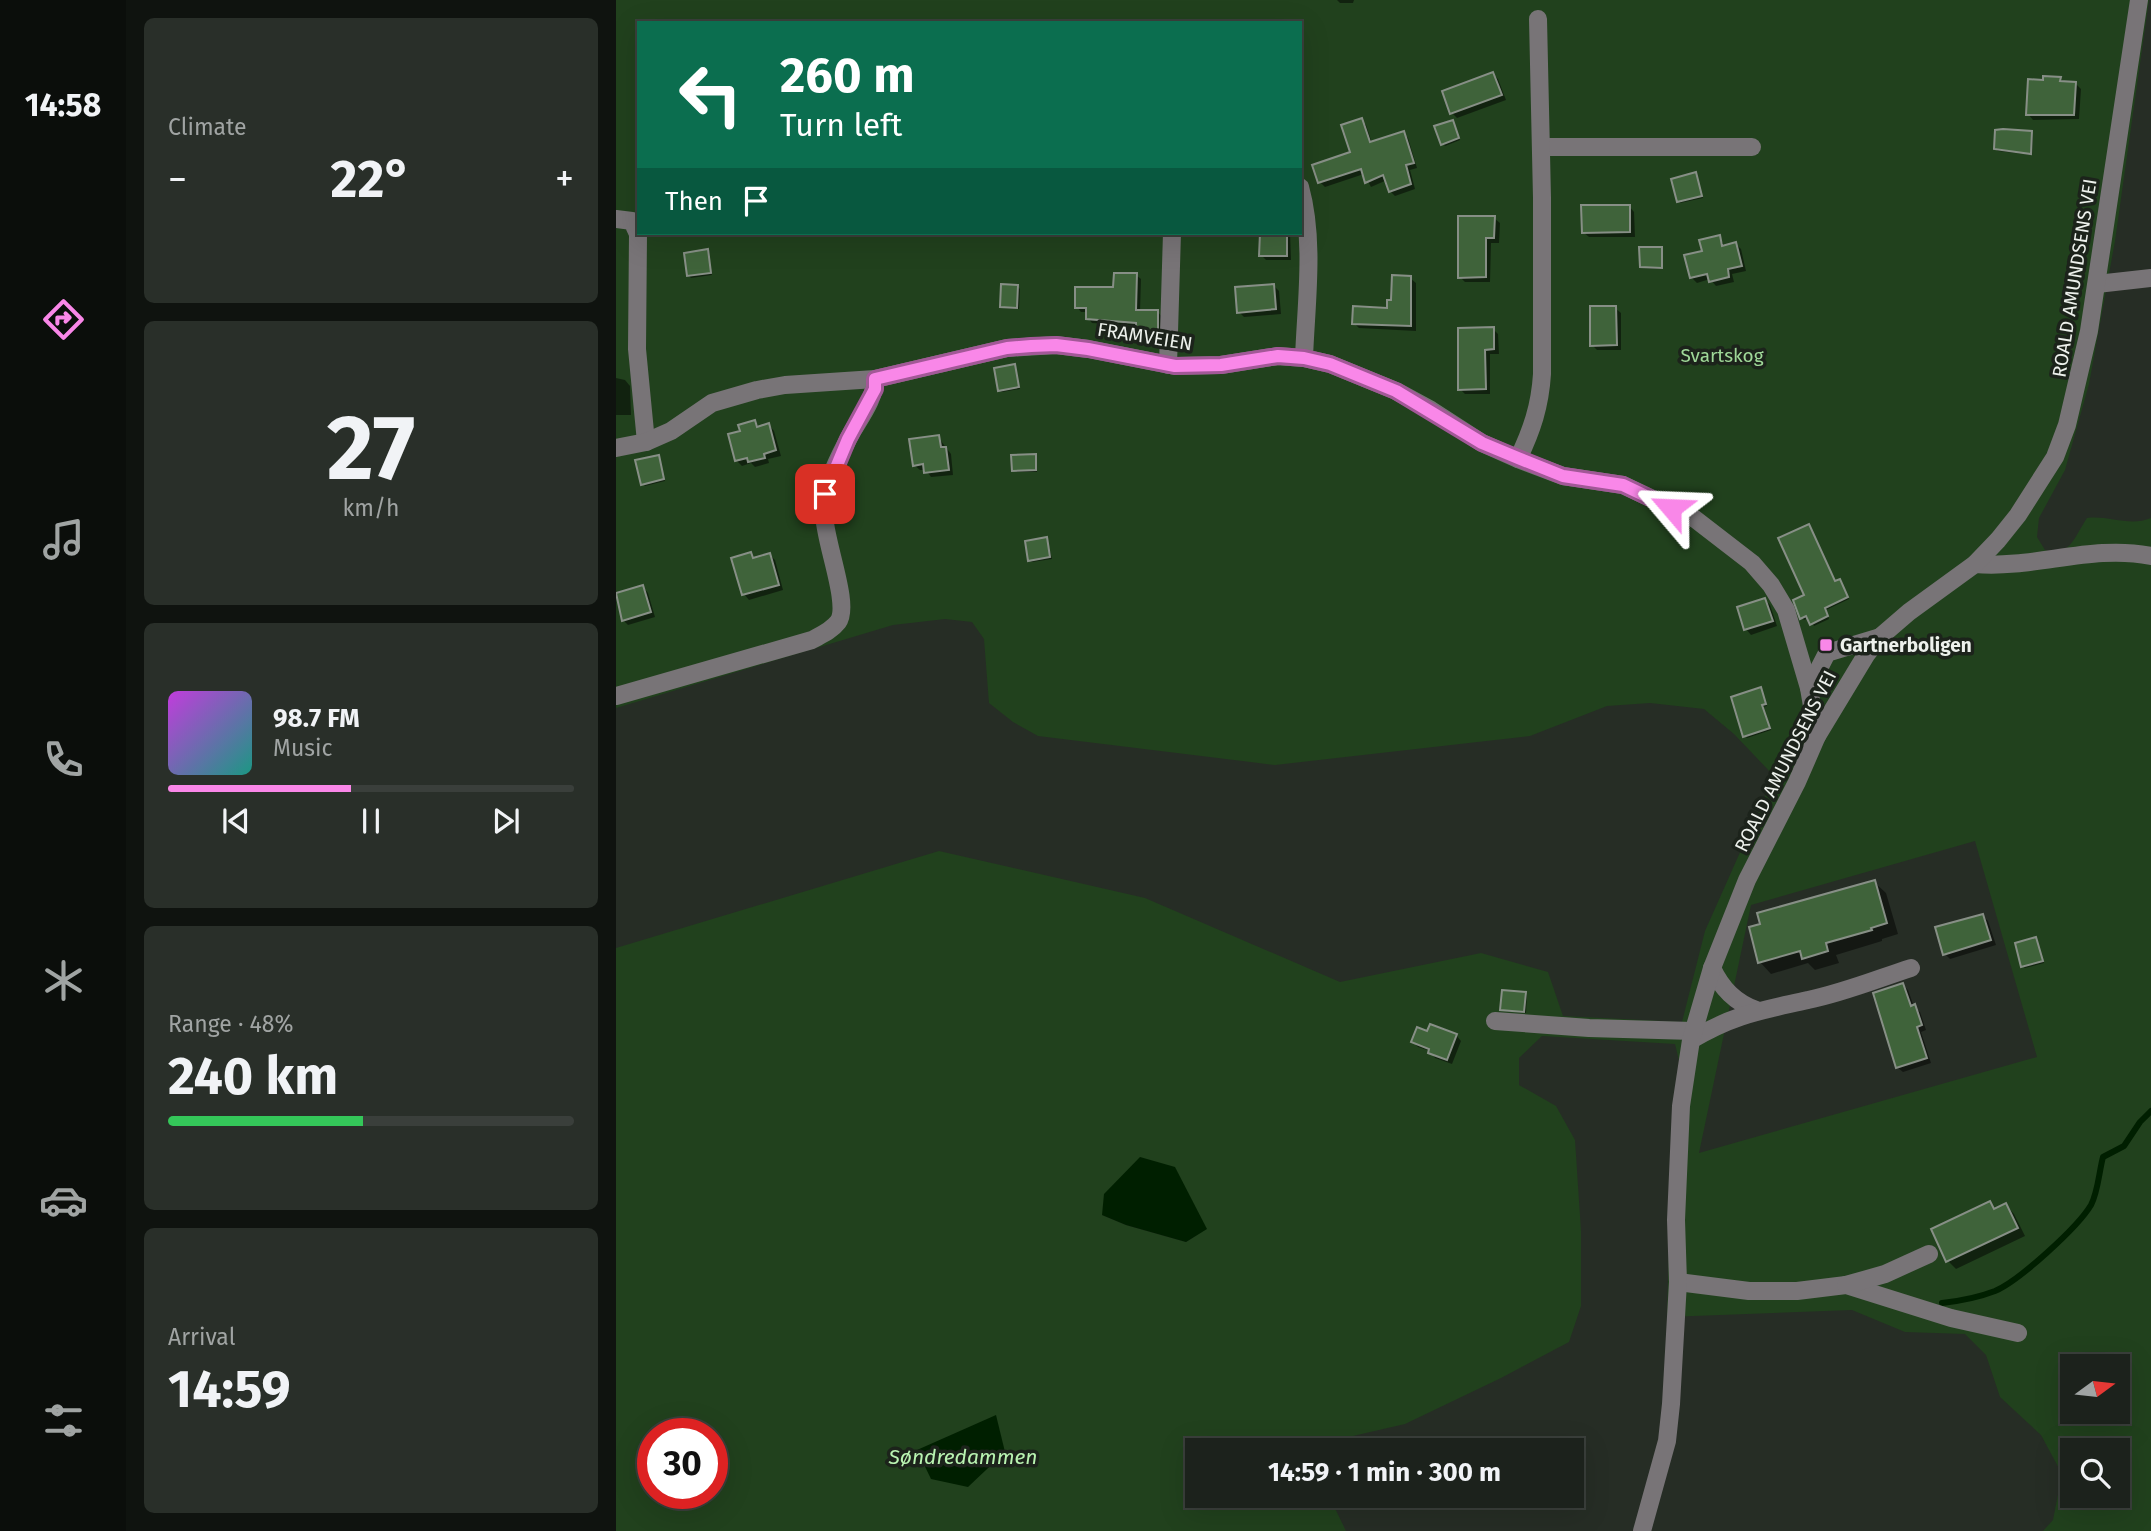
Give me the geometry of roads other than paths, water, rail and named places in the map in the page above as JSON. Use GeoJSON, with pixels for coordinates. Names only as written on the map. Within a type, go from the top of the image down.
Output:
{"type":"FeatureCollection","features":[{"type":"Feature","properties":{"kind":"street","name":"ROALD AMUNDSENS VEI"},"geometry":{"type":"LineString","coordinates":[[1642,1531],[1667,1441],[1678,1282],[1676,1220],[1680,1118],[1692,1036],[1712,968],[1747,880],[1818,736],[1852,677],[1880,638],[1909,612],[1975,564],[2018,515],[2054,457],[2067,425],[2079,378],[2139,0]]}},
{"type":"Feature","properties":{"kind":"street"},"geometry":{"type":"LineString","coordinates":[[1518,458],[1533,427],[1540,401],[1542,374],[1538,19]]}},
{"type":"Feature","properties":{"kind":"street"},"geometry":{"type":"LineString","coordinates":[[1541,147],[1752,147]]}},
{"type":"Feature","properties":{"kind":"street"},"geometry":{"type":"LineString","coordinates":[[1302,194],[1307,250],[1304,358]]}},
{"type":"Feature","properties":{"kind":"street"},"geometry":{"type":"LineString","coordinates":[[616,219],[632,221],[637,232]]}},
{"type":"Feature","properties":{"kind":"street"},"geometry":{"type":"LineString","coordinates":[[638,235],[637,349],[646,442]]}},
{"type":"Feature","properties":{"kind":"street"},"geometry":{"type":"LineString","coordinates":[[1168,365],[1172,235]]}},
{"type":"Feature","properties":{"kind":"street"},"geometry":{"type":"LineString","coordinates":[[2096,284],[2151,278]]}},
{"type":"Feature","properties":{"kind":"street","name":"FRAMVEIEN"},"geometry":{"type":"LineString","coordinates":[[616,448],[646,442],[671,431],[712,403],[739,394],[785,385],[875,379],[1007,348],[1056,345],[1168,365],[1221,365],[1278,356],[1330,364],[1396,391],[1482,443],[1563,476],[1623,485],[1695,519],[1752,563],[1771,585],[1786,610],[1809,688],[1818,736]]}},
{"type":"Feature","properties":{"kind":"street"},"geometry":{"type":"LineString","coordinates":[[616,696],[812,640],[829,632],[838,622],[843,606],[823,516],[825,494],[848,439],[875,389],[875,379]]}},
{"type":"Feature","properties":{"kind":"street"},"geometry":{"type":"LineString","coordinates":[[1975,564],[2025,565],[2105,552],[2151,556]]}},
{"type":"Feature","properties":{"kind":"street"},"geometry":{"type":"LineString","coordinates":[[1809,688],[1827,653],[1880,638]]}},
{"type":"Feature","properties":{"kind":"street"},"geometry":{"type":"LineString","coordinates":[[1712,968],[1721,985],[1736,1001],[1756,1010]]}},
{"type":"Feature","properties":{"kind":"street"},"geometry":{"type":"LineString","coordinates":[[1495,1021],[1692,1036],[1756,1010],[1809,1000],[1911,968]]}},
{"type":"Feature","properties":{"kind":"street"},"geometry":{"type":"LineString","coordinates":[[1678,1282],[1748,1292],[1797,1291],[1846,1284],[1885,1274],[1929,1254]]}},
{"type":"Feature","properties":{"kind":"street"},"geometry":{"type":"LineString","coordinates":[[1846,1284],[1951,1318],[2018,1333]]}},
{"type":"Feature","properties":{"kind":"water"},"geometry":{"type":"Polygon","coordinates":[[[1140,1157],[1175,1167],[1207,1229],[1186,1242],[1126,1225],[1102,1215],[1104,1194],[1140,1157]]]}},
{"type":"Feature","properties":{"kind":"water","name":"Søndredammen"},"geometry":{"type":"Polygon","coordinates":[[[996,1415],[1005,1452],[968,1487],[931,1479],[917,1450],[996,1415]]]}},
{"type":"Feature","properties":{"kind":"waterway"},"geometry":{"type":"LineString","coordinates":[[1942,1303],[1995,1291],[2047,1252],[2091,1205],[2103,1157],[2124,1146],[2151,1111]]}},
{"type":"Feature","properties":{"kind":"place","name":"Gartnerboligen"},"geometry":{"type":"Point","coordinates":[1826,645]}},
{"type":"Feature","properties":{"kind":"park label","name":"Svartskog"},"geometry":{"type":"Point","coordinates":[1722,355]}}]}
